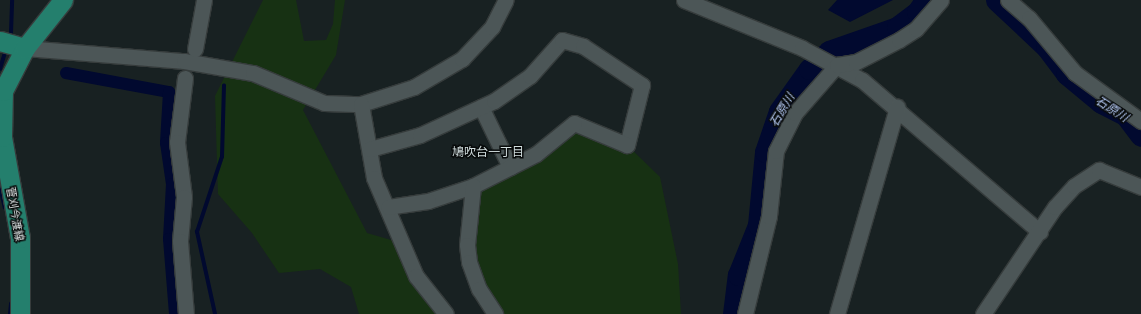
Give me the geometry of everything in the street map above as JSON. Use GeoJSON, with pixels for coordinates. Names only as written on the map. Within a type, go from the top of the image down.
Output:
{"type":"FeatureCollection","features":[{"type":"Feature","properties":{"kind":"main road","name":"菅刈今渡線"},"geometry":{"type":"LineString","coordinates":[[20,314],[20,238],[2,137],[3,92],[25,48],[63,0]]}},
{"type":"Feature","properties":{"kind":"main road"},"geometry":{"type":"LineString","coordinates":[[0,41],[25,48]]}},
{"type":"Feature","properties":{"kind":"street"},"geometry":{"type":"LineString","coordinates":[[195,49],[204,0]]}},
{"type":"Feature","properties":{"kind":"street"},"geometry":{"type":"LineString","coordinates":[[25,48],[184,61],[253,73],[324,103],[361,104],[414,87],[462,59],[492,27],[506,0]]}},
{"type":"Feature","properties":{"kind":"street"},"geometry":{"type":"LineString","coordinates":[[684,0],[802,48],[837,65],[897,107],[1040,232]]}},
{"type":"Feature","properties":{"kind":"street"},"geometry":{"type":"LineString","coordinates":[[745,314],[769,216],[776,151],[795,113],[837,65],[856,62],[899,40],[916,29],[941,0]]}},
{"type":"Feature","properties":{"kind":"street"},"geometry":{"type":"LineString","coordinates":[[1008,0],[1028,18],[1074,73],[1141,121]]}},
{"type":"Feature","properties":{"kind":"street"},"geometry":{"type":"LineString","coordinates":[[370,148],[420,134],[481,107],[530,76],[562,40],[583,46],[642,85],[627,145],[574,123],[536,154],[473,186],[428,201],[388,207]]}},
{"type":"Feature","properties":{"kind":"street"},"geometry":{"type":"LineString","coordinates":[[185,78],[177,142],[184,198],[180,240],[186,314]]}},
{"type":"Feature","properties":{"kind":"street"},"geometry":{"type":"LineString","coordinates":[[361,104],[370,148],[374,178],[388,207],[416,276],[446,314]]}},
{"type":"Feature","properties":{"kind":"street"},"geometry":{"type":"LineString","coordinates":[[481,107],[510,167]]}},
{"type":"Feature","properties":{"kind":"street"},"geometry":{"type":"LineString","coordinates":[[837,314],[897,107]]}},
{"type":"Feature","properties":{"kind":"street"},"geometry":{"type":"LineString","coordinates":[[983,314],[1040,232],[1055,207],[1091,174],[1108,172],[1141,187]]}},
{"type":"Feature","properties":{"kind":"street"},"geometry":{"type":"LineString","coordinates":[[473,186],[467,245],[469,262],[479,288],[495,314]]}},
{"type":"Feature","properties":{"kind":"green space"},"geometry":{"type":"Polygon","coordinates":[[[263,0],[296,0],[304,41],[326,40],[333,24],[335,0],[345,0],[336,55],[303,110],[367,233],[398,242],[444,314],[359,314],[351,287],[320,269],[279,273],[252,233],[218,194],[215,96],[263,0]]]}},
{"type":"Feature","properties":{"kind":"green space"},"geometry":{"type":"Polygon","coordinates":[[[574,123],[627,145],[660,177],[678,264],[681,314],[496,314],[469,262],[473,186],[574,123]]]}},
{"type":"Feature","properties":{"kind":"water"},"geometry":{"type":"Polygon","coordinates":[[[837,0],[893,0],[850,22],[828,10],[837,0]]]}},
{"type":"Feature","properties":{"kind":"waterway"},"geometry":{"type":"LineString","coordinates":[[11,33],[12,0]]}},
{"type":"Feature","properties":{"kind":"waterway","name":"石原川"},"geometry":{"type":"LineString","coordinates":[[733,314],[738,275],[758,225],[765,152],[779,111],[809,69],[829,51],[897,27],[917,12],[925,0]]}},
{"type":"Feature","properties":{"kind":"waterway","name":"石原川"},"geometry":{"type":"LineString","coordinates":[[996,0],[1046,47],[1066,74],[1101,103],[1125,115],[1141,136]]}},
{"type":"Feature","properties":{"kind":"waterway"},"geometry":{"type":"LineString","coordinates":[[0,69],[5,53]]}},
{"type":"Feature","properties":{"kind":"waterway"},"geometry":{"type":"LineString","coordinates":[[66,73],[169,92],[166,143],[172,184],[169,239],[175,314]]}},
{"type":"Feature","properties":{"kind":"waterway"},"geometry":{"type":"LineString","coordinates":[[215,314],[197,232],[222,157],[224,86]]}},
{"type":"Feature","properties":{"kind":"waterway"},"geometry":{"type":"LineString","coordinates":[[0,185],[5,207]]}},
{"type":"Feature","properties":{"kind":"waterway"},"geometry":{"type":"LineString","coordinates":[[10,314],[11,304]]}},
{"type":"Feature","properties":{"kind":"district","name":"鳩吹台一丁目"},"geometry":{"type":"Point","coordinates":[488,152]}}]}
